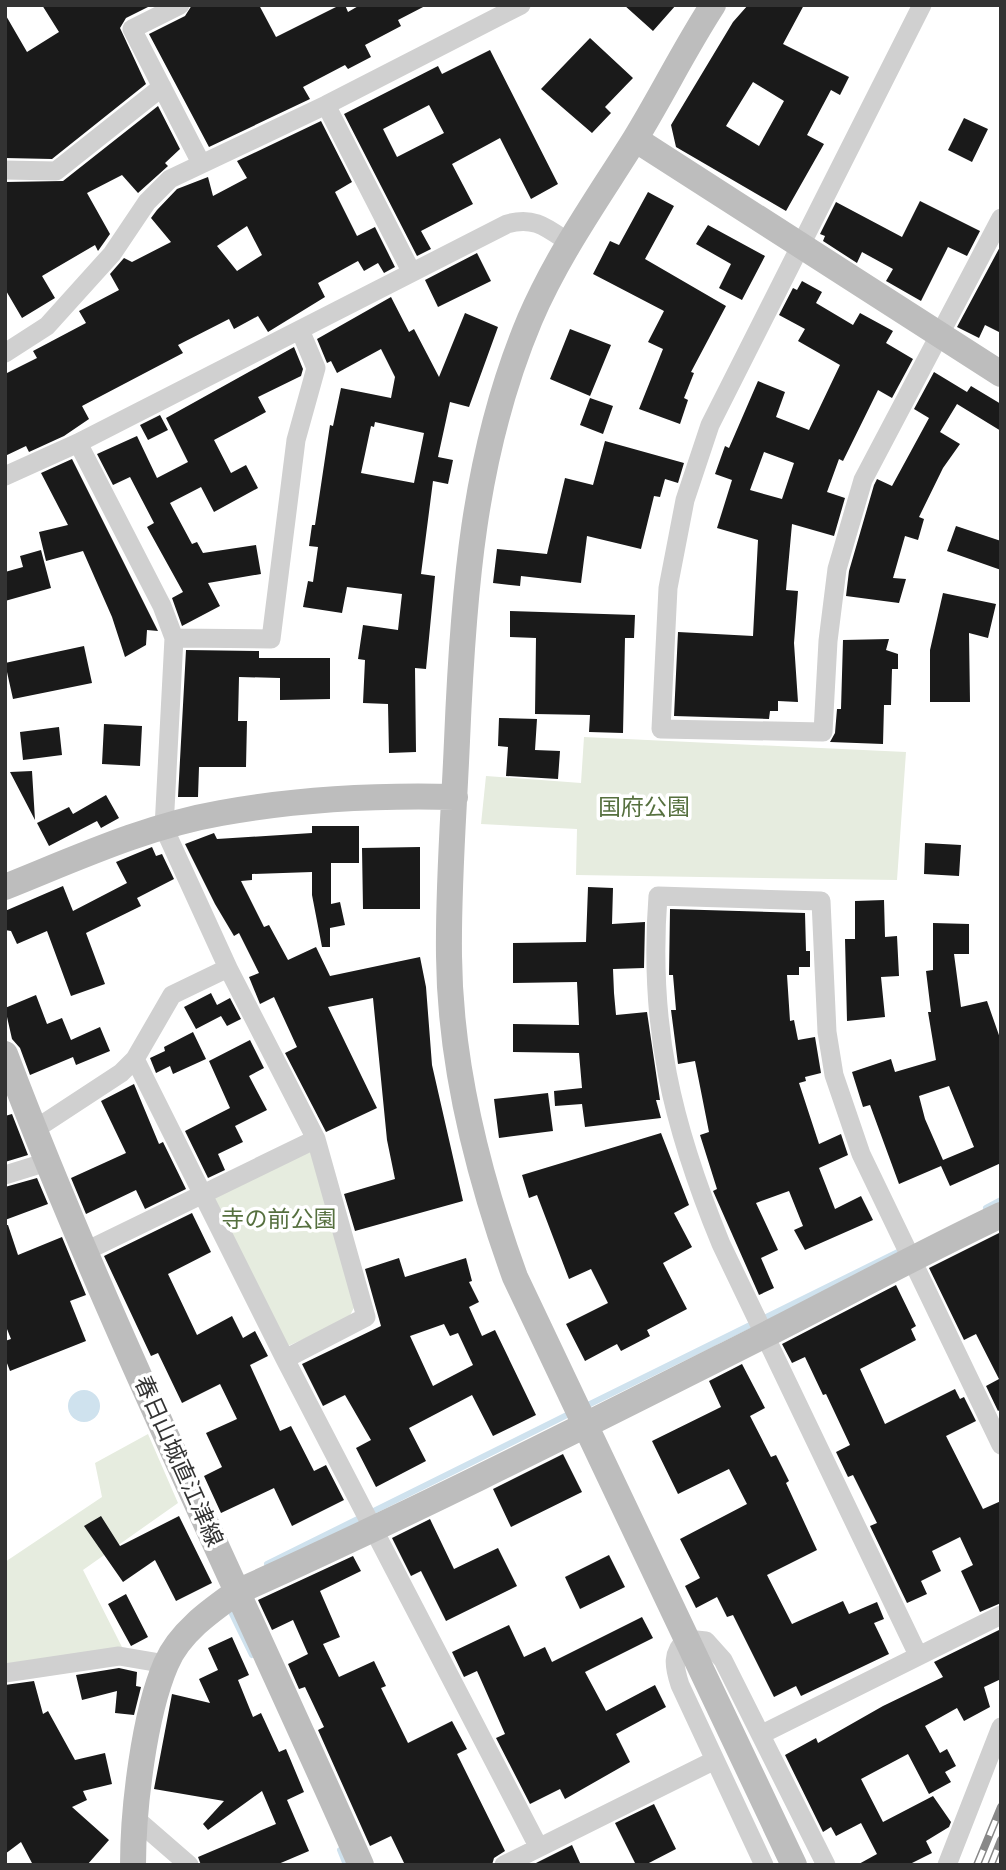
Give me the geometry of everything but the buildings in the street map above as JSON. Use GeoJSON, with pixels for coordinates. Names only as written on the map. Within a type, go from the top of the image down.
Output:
{"type":"FeatureCollection","features":[{"type":"Feature","properties":{"kind":"street"},"geometry":{"type":"LineString","coordinates":[[180,5],[132,29],[201,163]]}},
{"type":"Feature","properties":{"kind":"street"},"geometry":{"type":"LineString","coordinates":[[5,353],[47,326],[86,285],[112,254],[159,188],[170,179],[326,105],[521,5]]}},
{"type":"Feature","properties":{"kind":"street"},"geometry":{"type":"LineString","coordinates":[[922,5],[710,425],[685,500],[668,589],[661,729],[823,732],[832,603],[848,525],[863,480],[1001,218]]}},
{"type":"Feature","properties":{"kind":"street"},"geometry":{"type":"LineString","coordinates":[[708,7],[635,139],[568,242],[530,320],[495,422],[478,489],[462,613],[449,957],[456,1042],[472,1138],[488,1203],[515,1278],[794,1865]]}},
{"type":"Feature","properties":{"kind":"street"},"geometry":{"type":"LineString","coordinates":[[5,170],[56,171],[162,87]]}},
{"type":"Feature","properties":{"kind":"street"},"geometry":{"type":"LineString","coordinates":[[326,105],[411,271]]}},
{"type":"Feature","properties":{"kind":"street"},"geometry":{"type":"LineString","coordinates":[[635,139],[1001,374]]}},
{"type":"Feature","properties":{"kind":"street"},"geometry":{"type":"LineString","coordinates":[[5,476],[78,443],[411,271],[522,219],[536,220],[568,242]]}},
{"type":"Feature","properties":{"kind":"street"},"geometry":{"type":"LineString","coordinates":[[174,638],[271,639],[296,440],[316,368],[300,330]]}},
{"type":"Feature","properties":{"kind":"street"},"geometry":{"type":"LineString","coordinates":[[78,443],[162,606],[174,638],[164,828],[228,968],[316,1139],[366,1317],[285,1359]]}},
{"type":"Feature","properties":{"kind":"street"},"geometry":{"type":"LineString","coordinates":[[5,887],[106,846],[219,813],[315,800],[395,796],[455,797]]}},
{"type":"Feature","properties":{"kind":"street"},"geometry":{"type":"LineString","coordinates":[[918,1655],[721,1244],[695,1180],[676,1121],[656,1012],[654,968],[658,896],[821,901],[827,1032],[834,1075],[861,1154],[1001,1445]]}},
{"type":"Feature","properties":{"kind":"street"},"geometry":{"type":"LineString","coordinates":[[34,1130],[105,1086],[135,1059],[167,1000],[185,988],[228,968]]}},
{"type":"Feature","properties":{"kind":"street","name":"春日山城直江津線"},"geometry":{"type":"LineString","coordinates":[[5,1054],[47,1162],[86,1251],[361,1865]]}},
{"type":"Feature","properties":{"kind":"street"},"geometry":{"type":"LineString","coordinates":[[135,1059],[285,1359],[376,1529],[538,1846]]}},
{"type":"Feature","properties":{"kind":"street"},"geometry":{"type":"LineString","coordinates":[[86,1251],[316,1139]]}},
{"type":"Feature","properties":{"kind":"street"},"geometry":{"type":"LineString","coordinates":[[5,1175],[47,1162]]}},
{"type":"Feature","properties":{"kind":"street"},"geometry":{"type":"LineString","coordinates":[[133,1865],[136,1819],[148,1731],[166,1664],[187,1632],[237,1592],[376,1529],[766,1334],[911,1257],[1001,1215]]}},
{"type":"Feature","properties":{"kind":"street"},"geometry":{"type":"LineString","coordinates":[[762,1734],[1001,1615]]}},
{"type":"Feature","properties":{"kind":"street"},"geometry":{"type":"LineString","coordinates":[[764,1865],[676,1672],[676,1652],[687,1639],[697,1638],[716,1649],[762,1734],[826,1865]]}},
{"type":"Feature","properties":{"kind":"street"},"geometry":{"type":"LineString","coordinates":[[5,1673],[119,1656],[166,1664]]}},
{"type":"Feature","properties":{"kind":"street"},"geometry":{"type":"LineString","coordinates":[[947,1865],[1001,1727]]}},
{"type":"Feature","properties":{"kind":"street"},"geometry":{"type":"LineString","coordinates":[[507,1864],[538,1846],[715,1760]]}},
{"type":"Feature","properties":{"kind":"street"},"geometry":{"type":"LineString","coordinates":[[136,1819],[190,1865]]}},
{"type":"Feature","properties":{"kind":"green space","name":"国府公園"},"geometry":{"type":"Polygon","coordinates":[[[584,737],[906,752],[897,880],[576,875],[577,829],[481,824],[486,776],[581,783],[584,737]]]}},
{"type":"Feature","properties":{"kind":"green space","name":"寺の前公園"},"geometry":{"type":"Polygon","coordinates":[[[310,1150],[356,1304],[348,1319],[288,1346],[213,1196],[310,1150]]]}},
{"type":"Feature","properties":{"kind":"green space"},"geometry":{"type":"Polygon","coordinates":[[[148,1434],[178,1503],[83,1570],[122,1647],[5,1664],[5,1562],[102,1497],[95,1463],[148,1434]]]}},
{"type":"Feature","properties":{"kind":"water"},"geometry":{"type":"Polygon","coordinates":[[[84,1390],[95,1395],[100,1406],[95,1417],[84,1422],[73,1417],[68,1406],[73,1395],[84,1390]]]}},
{"type":"Feature","properties":{"kind":"waterway"},"geometry":{"type":"LineString","coordinates":[[986,1208],[1001,1200]]}},
{"type":"Feature","properties":{"kind":"waterway"},"geometry":{"type":"LineString","coordinates":[[584,1407],[904,1249]]}},
{"type":"Feature","properties":{"kind":"waterway"},"geometry":{"type":"LineString","coordinates":[[267,1564],[571,1413]]}},
{"type":"Feature","properties":{"kind":"waterway"},"geometry":{"type":"LineString","coordinates":[[228,1606],[252,1655]]}},
{"type":"Feature","properties":{"kind":"waterway"},"geometry":{"type":"LineString","coordinates":[[340,1850],[346,1865]]}},
{"type":"Feature","properties":{"kind":"railway"},"geometry":{"type":"LineString","coordinates":[[977,1865],[1001,1807]]}},
{"type":"Feature","properties":{"kind":"railway"},"geometry":{"type":"LineString","coordinates":[[991,1865],[1001,1840]]}}]}
